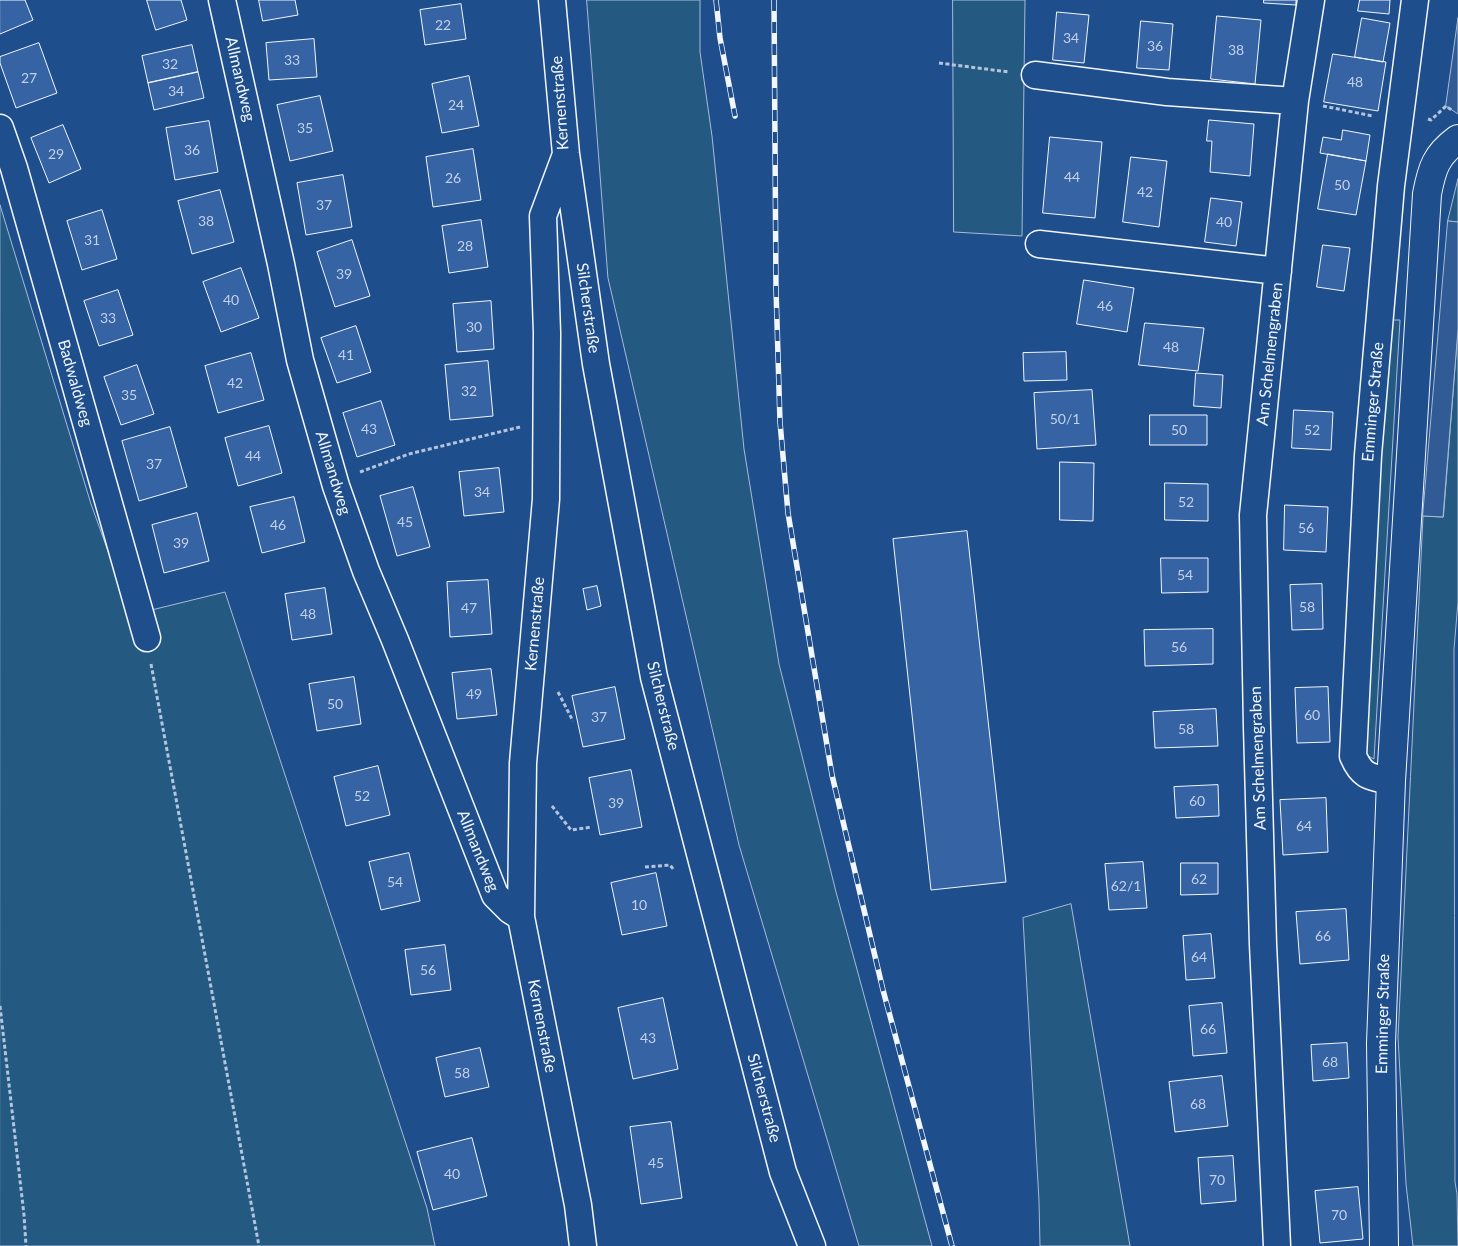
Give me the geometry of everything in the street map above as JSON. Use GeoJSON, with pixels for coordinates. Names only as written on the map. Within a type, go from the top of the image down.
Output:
{"type":"FeatureCollection","features":[{"type":"Feature","properties":{"kind":"street","name":"Allmandweg"},"geometry":{"type":"LineString","coordinates":[[222,0],[281,264],[300,360],[341,501],[366,571],[495,895],[510,910],[521,917]]}},
{"type":"Feature","properties":{"kind":"street","name":"Kernenstraße"},"geometry":{"type":"LineString","coordinates":[[552,0],[566,154],[543,216],[547,333],[546,499],[523,763],[521,917],[578,1205],[583,1246]]}},
{"type":"Feature","properties":{"kind":"street","name":"Am Schelmengraben"},"geometry":{"type":"LineString","coordinates":[[1277,1246],[1256,727],[1253,515],[1296,101],[1311,0]]}},
{"type":"Feature","properties":{"kind":"street","name":"Emminger Straße"},"geometry":{"type":"LineString","coordinates":[[1391,782],[1369,777],[1358,769],[1353,756],[1368,456],[1391,186],[1415,0]]}},
{"type":"Feature","properties":{"kind":"street"},"geometry":{"type":"LineString","coordinates":[[1035,75],[1167,92],[1296,101]]}},
{"type":"Feature","properties":{"kind":"street","name":"Badwaldweg"},"geometry":{"type":"LineString","coordinates":[[0,128],[14,168],[146,638]]}},
{"type":"Feature","properties":{"kind":"street","name":"Emminger Straße"},"geometry":{"type":"LineString","coordinates":[[1384,1246],[1381,1043],[1391,782],[1427,194],[1431,171],[1445,148],[1458,139]]}},
{"type":"Feature","properties":{"kind":"street","name":"Silcherstraße"},"geometry":{"type":"LineString","coordinates":[[566,154],[596,364],[654,677],[783,1172],[812,1246]]}},
{"type":"Feature","properties":{"kind":"street","name":"Am Schelmengraben"},"geometry":{"type":"LineString","coordinates":[[1040,244],[1278,270]]}},
{"type":"Feature","properties":{"kind":"path"},"geometry":{"type":"LineString","coordinates":[[939,63],[1035,75]]}},
{"type":"Feature","properties":{"kind":"path"},"geometry":{"type":"LineString","coordinates":[[1296,101],[1400,121]]}},
{"type":"Feature","properties":{"kind":"path"},"geometry":{"type":"LineString","coordinates":[[341,501],[360,472],[410,454],[547,420]]}},
{"type":"Feature","properties":{"kind":"path"},"geometry":{"type":"LineString","coordinates":[[146,638],[259,1246]]}},
{"type":"Feature","properties":{"kind":"path"},"geometry":{"type":"LineString","coordinates":[[523,779],[538,790],[571,830],[592,827]]}},
{"type":"Feature","properties":{"kind":"path"},"geometry":{"type":"LineString","coordinates":[[0,1006],[26,1246]]}},
{"type":"Feature","properties":{"kind":"shaded area"},"geometry":{"type":"Polygon","coordinates":[[[587,0],[700,0],[700,52],[712,136],[744,449],[779,664],[836,892],[932,1246],[859,1246],[739,845],[608,278],[587,0]]]}},
{"type":"Feature","properties":{"kind":"shaded area"},"geometry":{"type":"Polygon","coordinates":[[[953,0],[1025,0],[1022,236],[954,232],[953,0]]]}},
{"type":"Feature","properties":{"kind":"shaded area"},"geometry":{"type":"Polygon","coordinates":[[[1458,18],[1458,114],[1446,106],[1458,18]]]}},
{"type":"Feature","properties":{"kind":"shaded area"},"geometry":{"type":"Polygon","coordinates":[[[1458,179],[1458,222],[1448,221],[1458,179]]]}},
{"type":"Feature","properties":{"kind":"shaded area"},"geometry":{"type":"Polygon","coordinates":[[[0,205],[91,504],[131,615],[225,592],[427,1208],[435,1246],[0,1246],[0,205]]]}},
{"type":"Feature","properties":{"kind":"shaded area"},"geometry":{"type":"Polygon","coordinates":[[[1448,221],[1458,222],[1458,329],[1443,517],[1423,516],[1448,221]]]}},
{"type":"Feature","properties":{"kind":"shaded area"},"geometry":{"type":"Polygon","coordinates":[[[1387,320],[1400,320],[1374,759],[1364,754],[1387,320]]]}},
{"type":"Feature","properties":{"kind":"shaded area"},"geometry":{"type":"Polygon","coordinates":[[[1458,329],[1458,602],[1454,649],[1455,1182],[1458,1246],[1413,1246],[1406,1184],[1398,1037],[1423,516],[1443,517],[1458,329]]]}},
{"type":"Feature","properties":{"kind":"shaded area"},"geometry":{"type":"Polygon","coordinates":[[[1071,904],[1130,1246],[1040,1246],[1023,918],[1071,904]]]}},
{"type":"Feature","properties":{"kind":"building"},"geometry":{"type":"Polygon","coordinates":[[[0,0],[25,0],[33,20],[0,34],[0,0]]]}},
{"type":"Feature","properties":{"kind":"building"},"geometry":{"type":"Polygon","coordinates":[[[147,0],[181,0],[187,20],[156,30],[147,0]]]}},
{"type":"Feature","properties":{"kind":"building"},"geometry":{"type":"Polygon","coordinates":[[[259,0],[295,0],[298,15],[263,21],[259,0]]]}},
{"type":"Feature","properties":{"kind":"building"},"geometry":{"type":"Polygon","coordinates":[[[1264,0],[1296,0],[1296,5],[1264,3],[1264,0]]]}},
{"type":"Feature","properties":{"kind":"building"},"geometry":{"type":"Polygon","coordinates":[[[1360,0],[1390,0],[1389,14],[1358,11],[1360,0]]]}},
{"type":"Feature","properties":{"kind":"building"},"geometry":{"type":"Polygon","coordinates":[[[461,4],[466,39],[425,45],[420,10],[461,4]]]}},
{"type":"Feature","properties":{"kind":"building"},"geometry":{"type":"Polygon","coordinates":[[[1057,12],[1089,15],[1084,63],[1053,60],[1057,12]]]}},
{"type":"Feature","properties":{"kind":"building"},"geometry":{"type":"Polygon","coordinates":[[[1217,16],[1261,20],[1255,84],[1211,79],[1217,16]]]}},
{"type":"Feature","properties":{"kind":"building"},"geometry":{"type":"Polygon","coordinates":[[[1362,18],[1390,23],[1383,62],[1355,57],[1362,18]]]}},
{"type":"Feature","properties":{"kind":"building"},"geometry":{"type":"Polygon","coordinates":[[[1141,21],[1173,24],[1169,70],[1137,68],[1141,21]]]}},
{"type":"Feature","properties":{"kind":"building"},"geometry":{"type":"Polygon","coordinates":[[[314,39],[317,77],[269,80],[266,43],[314,39]]]}},
{"type":"Feature","properties":{"kind":"building"},"geometry":{"type":"Polygon","coordinates":[[[39,43],[57,93],[16,108],[0,63],[0,57],[39,43]]]}},
{"type":"Feature","properties":{"kind":"building"},"geometry":{"type":"Polygon","coordinates":[[[192,45],[198,72],[148,83],[142,56],[192,45]]]}},
{"type":"Feature","properties":{"kind":"building"},"geometry":{"type":"Polygon","coordinates":[[[1333,54],[1386,62],[1378,111],[1324,102],[1333,54]]]}},
{"type":"Feature","properties":{"kind":"building"},"geometry":{"type":"Polygon","coordinates":[[[198,72],[204,98],[154,110],[148,83],[198,72]]]}},
{"type":"Feature","properties":{"kind":"building"},"geometry":{"type":"Polygon","coordinates":[[[469,76],[479,126],[442,133],[432,84],[469,76]]]}},
{"type":"Feature","properties":{"kind":"building"},"geometry":{"type":"Polygon","coordinates":[[[320,96],[333,151],[290,161],[277,105],[320,96]]]}},
{"type":"Feature","properties":{"kind":"building"},"geometry":{"type":"Polygon","coordinates":[[[1209,120],[1254,124],[1250,176],[1210,172],[1212,141],[1207,141],[1209,120]]]}},
{"type":"Feature","properties":{"kind":"building"},"geometry":{"type":"Polygon","coordinates":[[[209,121],[218,172],[175,180],[166,128],[209,121]]]}},
{"type":"Feature","properties":{"kind":"building"},"geometry":{"type":"Polygon","coordinates":[[[63,125],[81,169],[49,183],[31,138],[63,125]]]}},
{"type":"Feature","properties":{"kind":"building"},"geometry":{"type":"Polygon","coordinates":[[[1343,130],[1370,135],[1366,161],[1320,153],[1323,137],[1341,140],[1343,130]]]}},
{"type":"Feature","properties":{"kind":"building"},"geometry":{"type":"Polygon","coordinates":[[[1050,137],[1102,142],[1095,218],[1043,213],[1050,137]]]}},
{"type":"Feature","properties":{"kind":"building"},"geometry":{"type":"Polygon","coordinates":[[[473,149],[481,200],[433,207],[426,157],[473,149]]]}},
{"type":"Feature","properties":{"kind":"building"},"geometry":{"type":"Polygon","coordinates":[[[1328,154],[1366,161],[1356,215],[1318,209],[1328,154]]]}},
{"type":"Feature","properties":{"kind":"building"},"geometry":{"type":"Polygon","coordinates":[[[1131,157],[1167,161],[1159,227],[1123,222],[1131,157]]]}},
{"type":"Feature","properties":{"kind":"building"},"geometry":{"type":"Polygon","coordinates":[[[343,175],[352,227],[306,235],[297,183],[343,175]]]}},
{"type":"Feature","properties":{"kind":"building"},"geometry":{"type":"Polygon","coordinates":[[[220,190],[234,242],[192,254],[178,201],[220,190]]]}},
{"type":"Feature","properties":{"kind":"building"},"geometry":{"type":"Polygon","coordinates":[[[1211,198],[1242,202],[1236,246],[1205,242],[1211,198]]]}},
{"type":"Feature","properties":{"kind":"building"},"geometry":{"type":"Polygon","coordinates":[[[102,210],[117,259],[82,270],[67,221],[102,210]]]}},
{"type":"Feature","properties":{"kind":"building"},"geometry":{"type":"Polygon","coordinates":[[[481,220],[488,267],[449,273],[442,226],[481,220]]]}},
{"type":"Feature","properties":{"kind":"building"},"geometry":{"type":"Polygon","coordinates":[[[352,240],[370,296],[335,307],[317,252],[352,240]]]}},
{"type":"Feature","properties":{"kind":"building"},"geometry":{"type":"Polygon","coordinates":[[[1323,245],[1350,248],[1344,291],[1317,287],[1323,245]]]}},
{"type":"Feature","properties":{"kind":"building"},"geometry":{"type":"Polygon","coordinates":[[[241,268],[259,318],[221,332],[203,282],[241,268]]]}},
{"type":"Feature","properties":{"kind":"building"},"geometry":{"type":"Polygon","coordinates":[[[1084,280],[1134,288],[1127,332],[1077,324],[1084,280]]]}},
{"type":"Feature","properties":{"kind":"building"},"geometry":{"type":"Polygon","coordinates":[[[118,290],[133,335],[99,346],[84,301],[118,290]]]}},
{"type":"Feature","properties":{"kind":"building"},"geometry":{"type":"Polygon","coordinates":[[[491,301],[494,349],[457,352],[453,304],[491,301]]]}},
{"type":"Feature","properties":{"kind":"building"},"geometry":{"type":"Polygon","coordinates":[[[1145,323],[1204,328],[1198,371],[1139,365],[1145,323]]]}},
{"type":"Feature","properties":{"kind":"building"},"geometry":{"type":"Polygon","coordinates":[[[356,326],[371,372],[337,383],[321,338],[356,326]]]}},
{"type":"Feature","properties":{"kind":"building"},"geometry":{"type":"Polygon","coordinates":[[[1066,352],[1067,380],[1024,381],[1023,353],[1066,352]]]}},
{"type":"Feature","properties":{"kind":"building"},"geometry":{"type":"Polygon","coordinates":[[[251,353],[264,400],[218,413],[205,366],[251,353]]]}},
{"type":"Feature","properties":{"kind":"building"},"geometry":{"type":"Polygon","coordinates":[[[488,361],[493,416],[450,420],[445,365],[488,361]]]}},
{"type":"Feature","properties":{"kind":"building"},"geometry":{"type":"Polygon","coordinates":[[[137,365],[154,414],[121,425],[104,377],[137,365]]]}},
{"type":"Feature","properties":{"kind":"building"},"geometry":{"type":"Polygon","coordinates":[[[1196,373],[1223,375],[1221,408],[1194,406],[1196,373]]]}},
{"type":"Feature","properties":{"kind":"building"},"geometry":{"type":"Polygon","coordinates":[[[1092,390],[1096,445],[1037,449],[1034,393],[1092,390]]]}},
{"type":"Feature","properties":{"kind":"building"},"geometry":{"type":"Polygon","coordinates":[[[381,401],[395,445],[357,457],[343,413],[381,401]]]}},
{"type":"Feature","properties":{"kind":"building"},"geometry":{"type":"Polygon","coordinates":[[[1294,410],[1333,412],[1331,450],[1292,448],[1294,410]]]}},
{"type":"Feature","properties":{"kind":"building"},"geometry":{"type":"Polygon","coordinates":[[[1150,415],[1207,415],[1207,445],[1150,445],[1150,415]]]}},
{"type":"Feature","properties":{"kind":"building"},"geometry":{"type":"Polygon","coordinates":[[[269,426],[282,473],[238,486],[225,438],[269,426]]]}},
{"type":"Feature","properties":{"kind":"building"},"geometry":{"type":"Polygon","coordinates":[[[170,427],[187,487],[139,501],[122,441],[170,427]]]}},
{"type":"Feature","properties":{"kind":"building"},"geometry":{"type":"Polygon","coordinates":[[[1060,462],[1094,463],[1093,521],[1060,520],[1060,462]]]}},
{"type":"Feature","properties":{"kind":"building"},"geometry":{"type":"Polygon","coordinates":[[[499,468],[504,512],[464,516],[459,472],[499,468]]]}},
{"type":"Feature","properties":{"kind":"building"},"geometry":{"type":"Polygon","coordinates":[[[1165,483],[1208,484],[1208,521],[1165,520],[1165,483]]]}},
{"type":"Feature","properties":{"kind":"building"},"geometry":{"type":"Polygon","coordinates":[[[413,487],[430,547],[397,556],[380,496],[413,487]]]}},
{"type":"Feature","properties":{"kind":"building"},"geometry":{"type":"Polygon","coordinates":[[[294,497],[305,542],[262,553],[250,507],[294,497]]]}},
{"type":"Feature","properties":{"kind":"building"},"geometry":{"type":"Polygon","coordinates":[[[1285,505],[1328,507],[1326,552],[1284,550],[1285,505]]]}},
{"type":"Feature","properties":{"kind":"building"},"geometry":{"type":"Polygon","coordinates":[[[197,513],[209,561],[164,573],[152,525],[197,513]]]}},
{"type":"Feature","properties":{"kind":"building"},"geometry":{"type":"Polygon","coordinates":[[[967,531],[1006,882],[931,890],[893,539],[967,531]]]}},
{"type":"Feature","properties":{"kind":"building"},"geometry":{"type":"Polygon","coordinates":[[[1161,558],[1208,558],[1208,592],[1162,593],[1161,558]]]}},
{"type":"Feature","properties":{"kind":"building"},"geometry":{"type":"Polygon","coordinates":[[[488,580],[492,634],[450,637],[447,582],[488,580]]]}},
{"type":"Feature","properties":{"kind":"building"},"geometry":{"type":"Polygon","coordinates":[[[1322,584],[1323,629],[1292,630],[1290,585],[1322,584]]]}},
{"type":"Feature","properties":{"kind":"building"},"geometry":{"type":"Polygon","coordinates":[[[597,586],[601,606],[587,610],[583,589],[597,586]]]}},
{"type":"Feature","properties":{"kind":"building"},"geometry":{"type":"Polygon","coordinates":[[[325,588],[332,634],[292,640],[285,594],[325,588]]]}},
{"type":"Feature","properties":{"kind":"building"},"geometry":{"type":"Polygon","coordinates":[[[1213,629],[1213,664],[1145,666],[1144,630],[1213,629]]]}},
{"type":"Feature","properties":{"kind":"building"},"geometry":{"type":"Polygon","coordinates":[[[491,669],[497,715],[457,719],[452,673],[491,669]]]}},
{"type":"Feature","properties":{"kind":"building"},"geometry":{"type":"Polygon","coordinates":[[[354,677],[361,724],[317,731],[309,684],[354,677]]]}},
{"type":"Feature","properties":{"kind":"building"},"geometry":{"type":"Polygon","coordinates":[[[615,687],[625,739],[583,747],[572,696],[615,687]]]}},
{"type":"Feature","properties":{"kind":"building"},"geometry":{"type":"Polygon","coordinates":[[[1328,687],[1330,742],[1297,743],[1295,688],[1328,687]]]}},
{"type":"Feature","properties":{"kind":"building"},"geometry":{"type":"Polygon","coordinates":[[[1216,709],[1218,746],[1155,748],[1153,712],[1216,709]]]}},
{"type":"Feature","properties":{"kind":"building"},"geometry":{"type":"Polygon","coordinates":[[[378,766],[390,815],[346,826],[334,777],[378,766]]]}},
{"type":"Feature","properties":{"kind":"building"},"geometry":{"type":"Polygon","coordinates":[[[631,770],[642,827],[600,835],[589,778],[631,770]]]}},
{"type":"Feature","properties":{"kind":"building"},"geometry":{"type":"Polygon","coordinates":[[[1218,785],[1219,816],[1176,818],[1174,787],[1218,785]]]}},
{"type":"Feature","properties":{"kind":"building"},"geometry":{"type":"Polygon","coordinates":[[[1326,798],[1328,852],[1283,855],[1280,800],[1326,798]]]}},
{"type":"Feature","properties":{"kind":"building"},"geometry":{"type":"Polygon","coordinates":[[[409,853],[420,901],[381,910],[369,862],[409,853]]]}},
{"type":"Feature","properties":{"kind":"building"},"geometry":{"type":"Polygon","coordinates":[[[1143,862],[1147,908],[1109,910],[1105,864],[1143,862]]]}},
{"type":"Feature","properties":{"kind":"building"},"geometry":{"type":"Polygon","coordinates":[[[1181,863],[1218,863],[1218,894],[1181,895],[1181,863]]]}},
{"type":"Feature","properties":{"kind":"building"},"geometry":{"type":"Polygon","coordinates":[[[656,873],[667,926],[622,935],[611,883],[656,873]]]}},
{"type":"Feature","properties":{"kind":"building"},"geometry":{"type":"Polygon","coordinates":[[[1346,909],[1349,960],[1300,964],[1296,912],[1346,909]]]}},
{"type":"Feature","properties":{"kind":"building"},"geometry":{"type":"Polygon","coordinates":[[[1211,934],[1215,978],[1186,980],[1183,936],[1211,934]]]}},
{"type":"Feature","properties":{"kind":"building"},"geometry":{"type":"Polygon","coordinates":[[[445,945],[451,990],[411,995],[405,950],[445,945]]]}},
{"type":"Feature","properties":{"kind":"building"},"geometry":{"type":"Polygon","coordinates":[[[663,998],[678,1069],[633,1079],[618,1008],[663,998]]]}},
{"type":"Feature","properties":{"kind":"building"},"geometry":{"type":"Polygon","coordinates":[[[1222,1003],[1227,1053],[1193,1056],[1189,1006],[1222,1003]]]}},
{"type":"Feature","properties":{"kind":"building"},"geometry":{"type":"Polygon","coordinates":[[[1347,1043],[1349,1078],[1313,1081],[1311,1045],[1347,1043]]]}},
{"type":"Feature","properties":{"kind":"building"},"geometry":{"type":"Polygon","coordinates":[[[480,1048],[489,1087],[445,1097],[436,1058],[480,1048]]]}},
{"type":"Feature","properties":{"kind":"building"},"geometry":{"type":"Polygon","coordinates":[[[1222,1076],[1228,1126],[1175,1132],[1169,1082],[1222,1076]]]}},
{"type":"Feature","properties":{"kind":"building"},"geometry":{"type":"Polygon","coordinates":[[[671,1122],[682,1198],[641,1204],[630,1127],[671,1122]]]}},
{"type":"Feature","properties":{"kind":"building"},"geometry":{"type":"Polygon","coordinates":[[[472,1138],[487,1196],[433,1210],[417,1152],[472,1138]]]}},
{"type":"Feature","properties":{"kind":"building"},"geometry":{"type":"Polygon","coordinates":[[[1233,1156],[1236,1201],[1201,1204],[1198,1158],[1233,1156]]]}},
{"type":"Feature","properties":{"kind":"building"},"geometry":{"type":"Polygon","coordinates":[[[1358,1187],[1363,1239],[1320,1243],[1315,1191],[1358,1187]]]}},
{"type":"Feature","properties":{"kind":"railway"},"geometry":{"type":"LineString","coordinates":[[716,0],[720,38],[735,116]]}},
{"type":"Feature","properties":{"kind":"railway"},"geometry":{"type":"LineString","coordinates":[[774,0],[776,289],[780,422],[788,513],[832,775],[883,990],[952,1246]]}}]}
